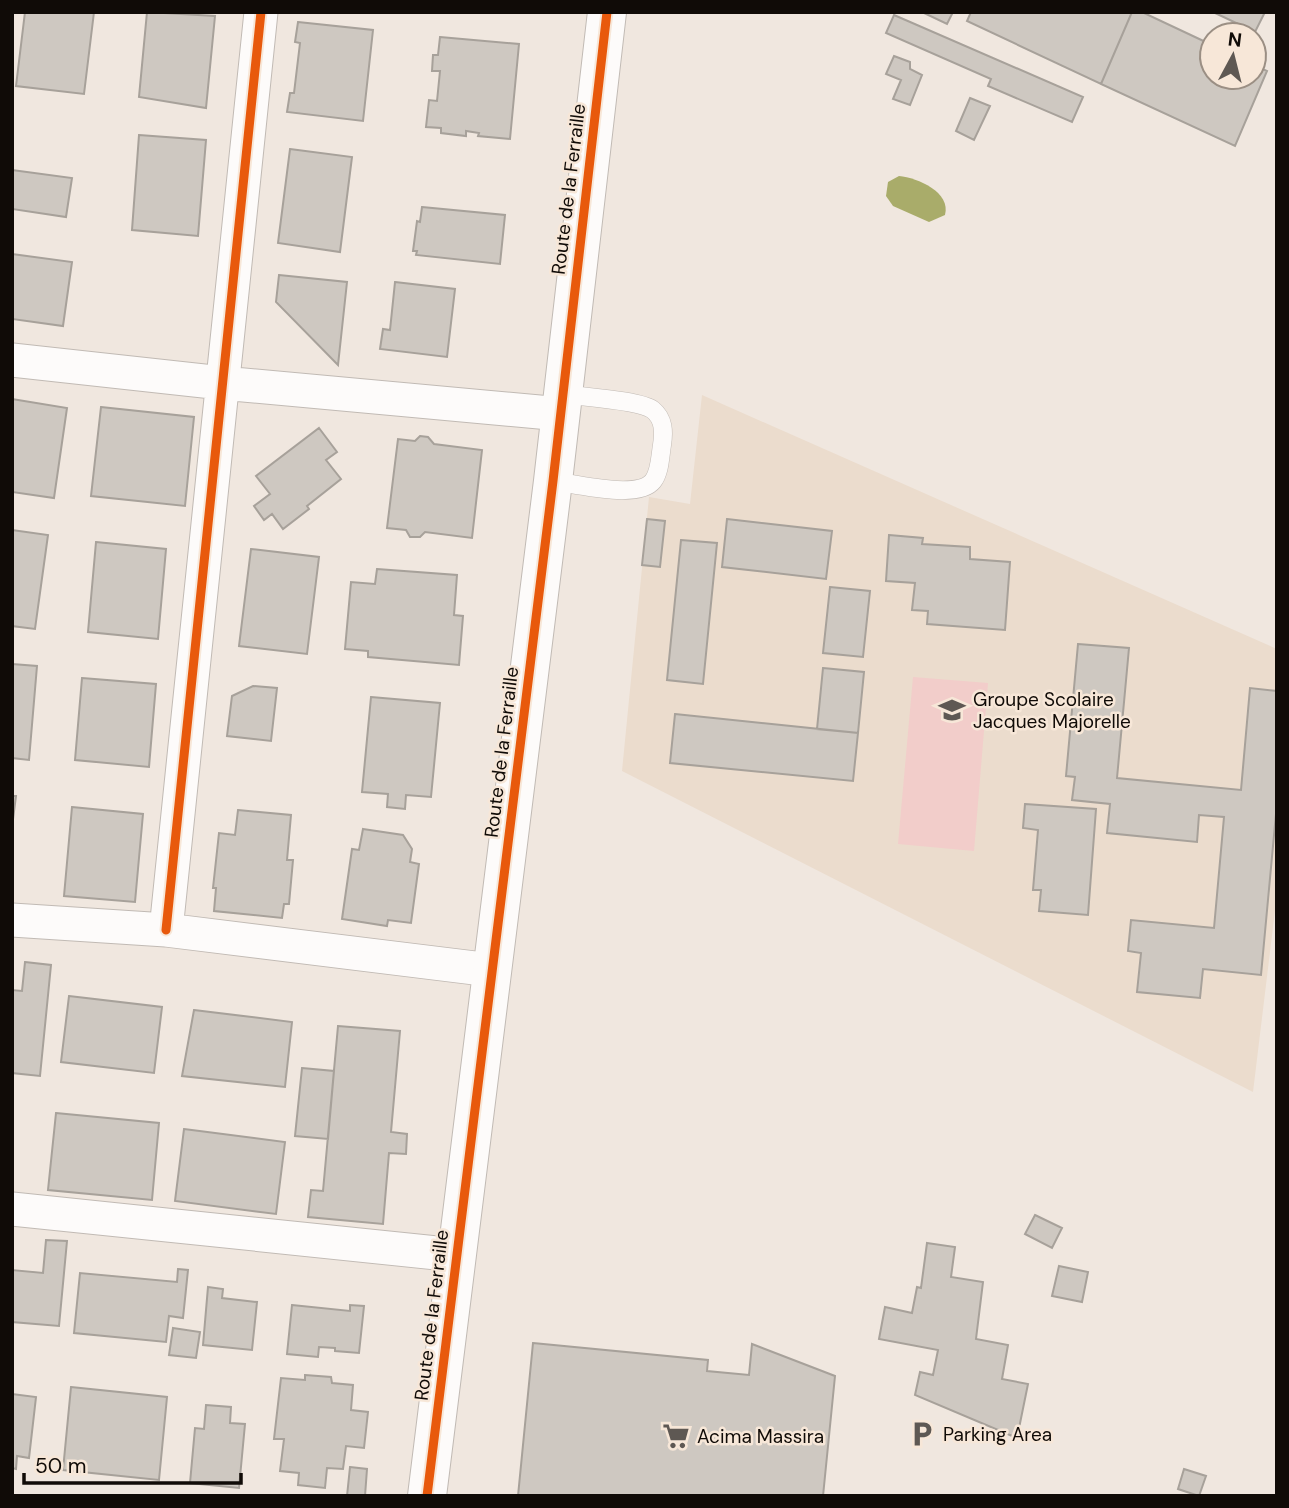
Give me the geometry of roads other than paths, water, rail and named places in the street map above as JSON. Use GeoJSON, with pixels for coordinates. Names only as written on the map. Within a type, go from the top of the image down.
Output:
{"type":"FeatureCollection","features":[{"type":"Feature","properties":{"kind":"street"},"geometry":{"type":"LineString","coordinates":[[166,930],[261,12]]}},
{"type":"Feature","properties":{"kind":"street","name":"Route de la Ferraille"},"geometry":{"type":"LineString","coordinates":[[427,1496],[553,481],[607,12]]}},
{"type":"Feature","properties":{"kind":"street"},"geometry":{"type":"LineString","coordinates":[[12,360],[222,383],[562,404]]}},
{"type":"Feature","properties":{"kind":"street"},"geometry":{"type":"LineString","coordinates":[[12,920],[166,930],[491,970]]}},
{"type":"Feature","properties":{"kind":"street"},"geometry":{"type":"LineString","coordinates":[[12,1209],[456,1255]]}},
{"type":"Feature","properties":{"kind":"lane"},"geometry":{"type":"LineString","coordinates":[[553,481],[625,491],[641,489],[648,486],[657,473],[663,439],[662,422],[652,409],[644,406],[562,404]]}},
{"type":"Feature","properties":{"kind":"place","name":"Groupe Scolaire Jacques Majorelle"},"geometry":{"type":"Point","coordinates":[952,710]}},
{"type":"Feature","properties":{"kind":"place","name":"Parking Area"},"geometry":{"type":"Point","coordinates":[922,1434]}},
{"type":"Feature","properties":{"kind":"place","name":"Acima Massira"},"geometry":{"type":"Point","coordinates":[676,1436]}}]}
